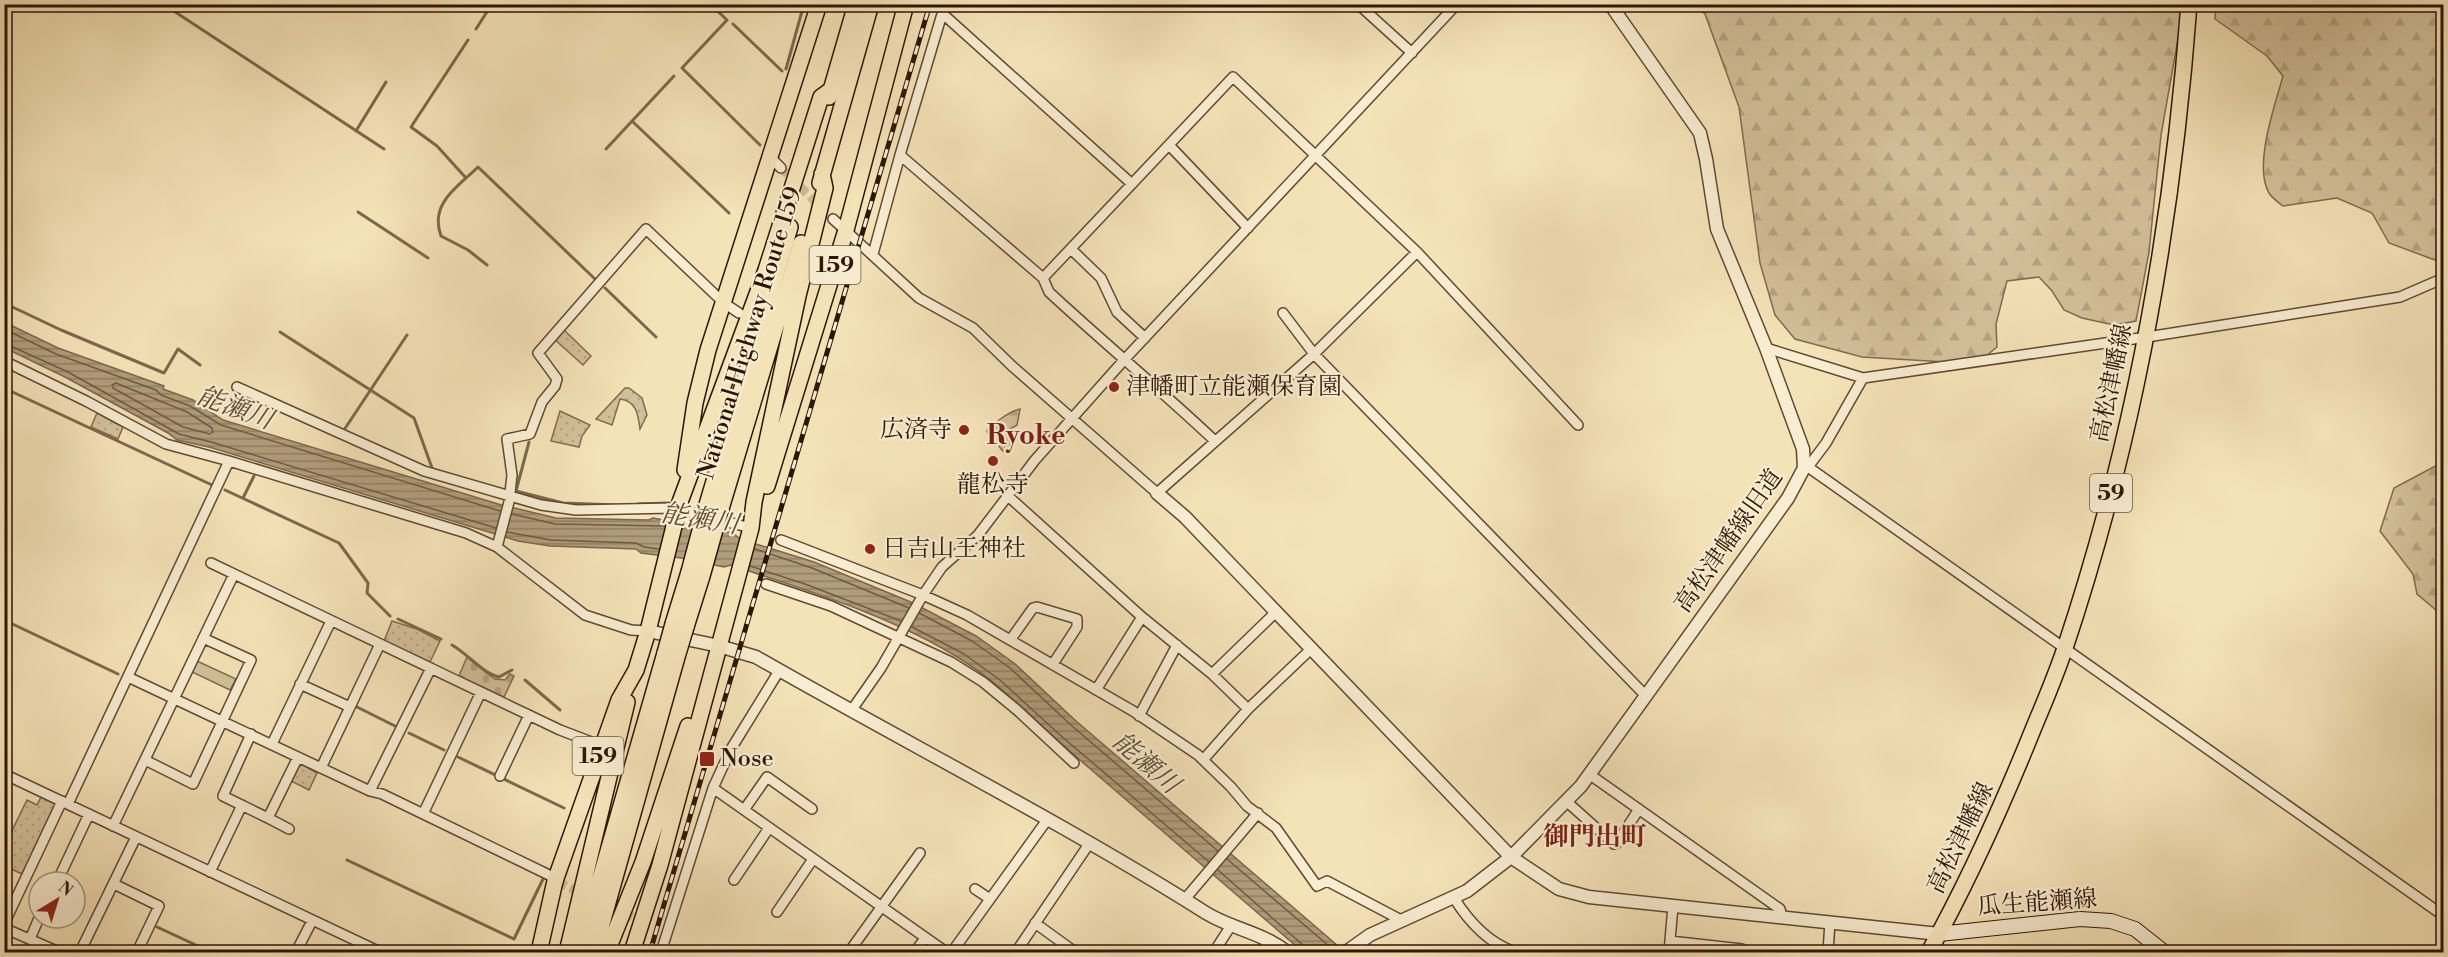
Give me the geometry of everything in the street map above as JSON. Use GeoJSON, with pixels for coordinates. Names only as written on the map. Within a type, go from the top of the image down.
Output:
{"type":"FeatureCollection","features":[{"type":"Feature","properties":{"kind":"main road","name":"159"},"geometry":{"type":"LineString","coordinates":[[679,508],[695,403],[708,350],[776,163],[819,4]]}},
{"type":"Feature","properties":{"kind":"main road","name":"National Highway Route 159"},"geometry":{"type":"LineString","coordinates":[[579,952],[696,574],[856,4]]}},
{"type":"Feature","properties":{"kind":"main road","name":"National Highway Route 159"},"geometry":{"type":"LineString","coordinates":[[713,510],[822,174],[872,4]]}},
{"type":"Feature","properties":{"kind":"main road","name":"159"},"geometry":{"type":"LineString","coordinates":[[632,952],[637,919],[660,865],[734,585],[846,230],[906,4]]}},
{"type":"Feature","properties":{"kind":"main road","name":"高松津幡線"},"geometry":{"type":"LineString","coordinates":[[1929,952],[2000,812],[2065,650],[2103,525],[2147,337],[2183,86],[2189,4]]}},
{"type":"Feature","properties":{"kind":"main road","name":"159"},"geometry":{"type":"LineString","coordinates":[[567,952],[636,670],[679,508],[766,270],[821,98],[832,89]]}},
{"type":"Feature","properties":{"kind":"main road","name":"159"},"geometry":{"type":"LineString","coordinates":[[751,528],[754,502],[798,296],[825,188],[822,174]]}},
{"type":"Feature","properties":{"kind":"main road","name":"National Highway Route 159"},"geometry":{"type":"LineString","coordinates":[[594,952],[671,655]]}},
{"type":"Feature","properties":{"kind":"main road","name":"159"},"geometry":{"type":"LineString","coordinates":[[607,952],[643,862],[695,704],[713,665]]}},
{"type":"Feature","properties":{"kind":"main road","name":"159"},"geometry":{"type":"LineString","coordinates":[[539,952],[556,881],[602,746],[619,700],[636,670]]}},
{"type":"Feature","properties":{"kind":"main road","name":"瓜生能瀬線"},"geometry":{"type":"LineString","coordinates":[[1939,934],[2080,919],[2111,921],[2135,929],[2164,952]]}},
{"type":"Feature","properties":{"kind":"street"},"geometry":{"type":"LineString","coordinates":[[1358,4],[1412,53]]}},
{"type":"Feature","properties":{"kind":"street"},"geometry":{"type":"LineString","coordinates":[[851,711],[942,567],[978,535],[1072,417],[1124,360],[1456,4]]}},
{"type":"Feature","properties":{"kind":"street","name":"高松津幡線旧道"},"geometry":{"type":"LineString","coordinates":[[1353,950],[1403,921],[1467,891],[1511,856],[1566,801],[1589,774],[1788,498],[1806,468],[1803,449],[1766,348],[1717,228],[1700,133],[1610,4]]}},
{"type":"Feature","properties":{"kind":"street"},"geometry":{"type":"LineString","coordinates":[[873,254],[900,154],[944,9],[1132,184]]}},
{"type":"Feature","properties":{"kind":"street"},"geometry":{"type":"LineString","coordinates":[[1043,278],[1233,77],[1417,252],[1578,425]]}},
{"type":"Feature","properties":{"kind":"street"},"geometry":{"type":"LineString","coordinates":[[1169,145],[1248,228]]}},
{"type":"Feature","properties":{"kind":"street"},"geometry":{"type":"LineString","coordinates":[[900,154],[1043,278],[1049,292],[1124,360],[1151,381],[1215,441]]}},
{"type":"Feature","properties":{"kind":"street"},"geometry":{"type":"LineString","coordinates":[[834,219],[920,298],[973,328],[1012,366],[1185,517],[1511,856],[1559,888],[1589,897],[1939,934]]}},
{"type":"Feature","properties":{"kind":"street"},"geometry":{"type":"LineString","coordinates":[[498,544],[512,475],[507,439],[531,434],[542,402],[557,380],[538,353],[646,229],[724,303],[739,313]]}},
{"type":"Feature","properties":{"kind":"street"},"geometry":{"type":"LineString","coordinates":[[1071,249],[1101,278],[1117,312],[1145,338]]}},
{"type":"Feature","properties":{"kind":"street"},"geometry":{"type":"LineString","coordinates":[[1158,493],[1314,354],[1417,252]]}},
{"type":"Feature","properties":{"kind":"street"},"geometry":{"type":"LineString","coordinates":[[1766,348],[1863,378],[2147,337],[2400,297],[2444,278]]}},
{"type":"Feature","properties":{"kind":"street"},"geometry":{"type":"LineString","coordinates":[[1283,313],[1314,354],[1645,695]]}},
{"type":"Feature","properties":{"kind":"street"},"geometry":{"type":"LineString","coordinates":[[797,330],[813,334]]}},
{"type":"Feature","properties":{"kind":"street"},"geometry":{"type":"LineString","coordinates":[[4,361],[166,444],[229,461],[498,544],[585,615],[631,630],[648,631],[719,645],[756,657],[1089,843],[1209,915],[1271,940],[1287,952]]}},
{"type":"Feature","properties":{"kind":"street"},"geometry":{"type":"LineString","coordinates":[[1863,378],[1826,443],[1806,468],[2444,916]]}},
{"type":"Feature","properties":{"kind":"street"},"geometry":{"type":"LineString","coordinates":[[237,387],[424,471],[509,498],[576,510],[679,508],[751,528]]}},
{"type":"Feature","properties":{"kind":"street"},"geometry":{"type":"LineString","coordinates":[[59,952],[4,926],[128,677],[229,461]]}},
{"type":"Feature","properties":{"kind":"street"},"geometry":{"type":"LineString","coordinates":[[1008,496],[1142,617],[1212,674],[1248,709]]}},
{"type":"Feature","properties":{"kind":"street"},"geometry":{"type":"LineString","coordinates":[[781,540],[921,598],[1011,639],[1139,716],[1203,760],[1247,806],[1276,828],[1317,886],[1327,881],[1403,921]]}},
{"type":"Feature","properties":{"kind":"street"},"geometry":{"type":"LineString","coordinates":[[211,563],[530,715],[602,746]]}},
{"type":"Feature","properties":{"kind":"street"},"geometry":{"type":"LineString","coordinates":[[113,826],[234,574]]}},
{"type":"Feature","properties":{"kind":"street"},"geometry":{"type":"LineString","coordinates":[[766,584],[831,606],[951,662],[983,682],[1074,763]]}},
{"type":"Feature","properties":{"kind":"street"},"geometry":{"type":"LineString","coordinates":[[1011,639],[1033,608],[1037,607],[1077,619],[1077,627],[1053,664]]}},
{"type":"Feature","properties":{"kind":"street"},"geometry":{"type":"LineString","coordinates":[[1212,674],[1276,612]]}},
{"type":"Feature","properties":{"kind":"street"},"geometry":{"type":"LineString","coordinates":[[1096,690],[1142,617]]}},
{"type":"Feature","properties":{"kind":"street"},"geometry":{"type":"LineString","coordinates":[[272,744],[331,621]]}},
{"type":"Feature","properties":{"kind":"street"},"geometry":{"type":"LineString","coordinates":[[145,760],[193,784],[251,660],[203,638]]}},
{"type":"Feature","properties":{"kind":"street"},"geometry":{"type":"LineString","coordinates":[[321,768],[380,644]]}},
{"type":"Feature","properties":{"kind":"street"},"geometry":{"type":"LineString","coordinates":[[1139,716],[1177,645]]}},
{"type":"Feature","properties":{"kind":"street"},"geometry":{"type":"LineString","coordinates":[[1203,760],[1248,709],[1311,649]]}},
{"type":"Feature","properties":{"kind":"street"},"geometry":{"type":"LineString","coordinates":[[370,790],[431,668]]}},
{"type":"Feature","properties":{"kind":"street"},"geometry":{"type":"LineString","coordinates":[[661,952],[713,788],[731,748],[779,671]]}},
{"type":"Feature","properties":{"kind":"street"},"geometry":{"type":"LineString","coordinates":[[128,677],[423,814],[549,875],[556,881]]}},
{"type":"Feature","properties":{"kind":"street"},"geometry":{"type":"LineString","coordinates":[[300,684],[350,707]]}},
{"type":"Feature","properties":{"kind":"street"},"geometry":{"type":"LineString","coordinates":[[423,814],[481,692]]}},
{"type":"Feature","properties":{"kind":"street"},"geometry":{"type":"LineString","coordinates":[[500,776],[530,715]]}},
{"type":"Feature","properties":{"kind":"street"},"geometry":{"type":"LineString","coordinates":[[251,734],[223,796],[289,829]]}},
{"type":"Feature","properties":{"kind":"street"},"geometry":{"type":"LineString","coordinates":[[268,818],[298,757]]}},
{"type":"Feature","properties":{"kind":"street"},"geometry":{"type":"LineString","coordinates":[[4,774],[380,952]]}},
{"type":"Feature","properties":{"kind":"street"},"geometry":{"type":"LineString","coordinates":[[1589,774],[1780,909],[1782,917]]}},
{"type":"Feature","properties":{"kind":"street"},"geometry":{"type":"LineString","coordinates":[[744,810],[767,777],[812,809]]}},
{"type":"Feature","properties":{"kind":"street"},"geometry":{"type":"LineString","coordinates":[[713,788],[946,952]]}},
{"type":"Feature","properties":{"kind":"street"},"geometry":{"type":"LineString","coordinates":[[1566,801],[1614,844],[1639,809]]}},
{"type":"Feature","properties":{"kind":"street"},"geometry":{"type":"LineString","coordinates":[[210,872],[242,805]]}},
{"type":"Feature","properties":{"kind":"street"},"geometry":{"type":"LineString","coordinates":[[1185,899],[1258,813]]}},
{"type":"Feature","properties":{"kind":"street"},"geometry":{"type":"LineString","coordinates":[[63,870],[89,814]]}},
{"type":"Feature","properties":{"kind":"street"},"geometry":{"type":"LineString","coordinates":[[952,952],[1047,820]]}},
{"type":"Feature","properties":{"kind":"street"},"geometry":{"type":"LineString","coordinates":[[734,880],[769,828]]}},
{"type":"Feature","properties":{"kind":"street"},"geometry":{"type":"LineString","coordinates":[[80,952],[136,837]]}},
{"type":"Feature","properties":{"kind":"street"},"geometry":{"type":"LineString","coordinates":[[1016,952],[1089,843]]}},
{"type":"Feature","properties":{"kind":"street"},"geometry":{"type":"LineString","coordinates":[[849,952],[920,853]]}},
{"type":"Feature","properties":{"kind":"street"},"geometry":{"type":"LineString","coordinates":[[777,912],[813,859]]}},
{"type":"Feature","properties":{"kind":"street"},"geometry":{"type":"LineString","coordinates":[[114,884],[159,906],[137,952]]}},
{"type":"Feature","properties":{"kind":"street"},"geometry":{"type":"LineString","coordinates":[[975,889],[990,899]]}},
{"type":"Feature","properties":{"kind":"street"},"geometry":{"type":"LineString","coordinates":[[1454,898],[1474,925],[1502,950],[1515,952]]}},
{"type":"Feature","properties":{"kind":"street"},"geometry":{"type":"LineString","coordinates":[[1670,952],[1673,906]]}},
{"type":"Feature","properties":{"kind":"street"},"geometry":{"type":"LineString","coordinates":[[296,952],[312,921]]}},
{"type":"Feature","properties":{"kind":"street"},"geometry":{"type":"LineString","coordinates":[[1827,952],[1830,922]]}},
{"type":"Feature","properties":{"kind":"street"},"geometry":{"type":"LineString","coordinates":[[1035,923],[1075,952]]}},
{"type":"Feature","properties":{"kind":"street"},"geometry":{"type":"LineString","coordinates":[[1214,952],[1232,924]]}},
{"type":"Feature","properties":{"kind":"street"},"geometry":{"type":"LineString","coordinates":[[30,939],[34,930]]}},
{"type":"Feature","properties":{"kind":"street"},"geometry":{"type":"LineString","coordinates":[[915,952],[925,938]]}},
{"type":"Feature","properties":{"kind":"street"},"geometry":{"type":"LineString","coordinates":[[1261,952],[1271,940]]}},
{"type":"Feature","properties":{"kind":"street"},"geometry":{"type":"LineString","coordinates":[[1670,941],[1742,949]]}},
{"type":"Feature","properties":{"kind":"green space"},"geometry":{"type":"Polygon","coordinates":[[[1695,5],[2184,5],[2161,135],[2149,252],[2136,321],[2114,325],[2082,318],[2064,310],[2052,291],[2039,277],[2007,281],[1996,324],[1997,347],[1986,356],[1946,362],[1862,357],[1795,339],[1775,315],[1760,263],[1739,107],[1705,14],[1695,5]]]}},
{"type":"Feature","properties":{"kind":"green space"},"geometry":{"type":"Polygon","coordinates":[[[2216,5],[2443,5],[2444,248],[2435,260],[2389,243],[2372,213],[2337,198],[2283,206],[2270,195],[2263,167],[2264,152],[2283,76],[2267,56],[2215,19],[2216,5]]]}},
{"type":"Feature","properties":{"kind":"green space"},"geometry":{"type":"Polygon","coordinates":[[[563,329],[591,356],[583,365],[554,339],[563,329]]]}},
{"type":"Feature","properties":{"kind":"green space"},"geometry":{"type":"Polygon","coordinates":[[[625,388],[629,388],[642,398],[647,415],[640,429],[637,414],[626,400],[620,399],[612,425],[596,419],[625,388]]]}},
{"type":"Feature","properties":{"kind":"green space"},"geometry":{"type":"Polygon","coordinates":[[[1020,409],[1017,425],[1010,429],[1010,453],[1003,451],[998,445],[992,445],[987,431],[989,426],[1020,409]]]}},
{"type":"Feature","properties":{"kind":"green space"},"geometry":{"type":"Polygon","coordinates":[[[560,411],[590,425],[582,436],[579,447],[551,441],[560,411]]]}},
{"type":"Feature","properties":{"kind":"green space"},"geometry":{"type":"Polygon","coordinates":[[[97,413],[123,427],[118,439],[91,427],[97,413]]]}},
{"type":"Feature","properties":{"kind":"green space"},"geometry":{"type":"Polygon","coordinates":[[[2443,462],[2443,616],[2417,594],[2413,574],[2380,531],[2394,488],[2443,462]]]}},
{"type":"Feature","properties":{"kind":"green space"},"geometry":{"type":"Polygon","coordinates":[[[392,621],[417,629],[440,641],[430,662],[384,641],[392,621]]]}},
{"type":"Feature","properties":{"kind":"green space"},"geometry":{"type":"Polygon","coordinates":[[[467,657],[495,679],[505,680],[510,674],[514,676],[504,697],[459,676],[467,657]]]}},
{"type":"Feature","properties":{"kind":"green space"},"geometry":{"type":"Polygon","coordinates":[[[197,661],[236,679],[230,690],[192,672],[197,661]]]}},
{"type":"Feature","properties":{"kind":"green space"},"geometry":{"type":"Polygon","coordinates":[[[303,765],[317,773],[309,790],[291,781],[298,766],[303,765]]]}},
{"type":"Feature","properties":{"kind":"green space"},"geometry":{"type":"Polygon","coordinates":[[[41,797],[56,804],[24,875],[5,866],[4,847],[27,800],[37,805],[41,797]]]}},
{"type":"Feature","properties":{"kind":"water"},"geometry":{"type":"Polygon","coordinates":[[[4,322],[58,348],[164,386],[163,389],[193,400],[223,420],[498,504],[556,518],[649,520],[653,518],[733,533],[740,539],[814,562],[913,603],[976,636],[1014,663],[1076,721],[1345,952],[1303,952],[991,681],[962,660],[908,631],[850,606],[731,565],[724,567],[641,553],[636,549],[550,546],[518,541],[209,447],[177,440],[65,377],[5,348],[4,322]]]}},
{"type":"Feature","properties":{"kind":"waterway"},"geometry":{"type":"LineString","coordinates":[[163,4],[384,149]]}},
{"type":"Feature","properties":{"kind":"waterway"},"geometry":{"type":"LineString","coordinates":[[476,29],[492,4]]}},
{"type":"Feature","properties":{"kind":"waterway"},"geometry":{"type":"LineString","coordinates":[[682,68],[727,20],[710,4]]}},
{"type":"Feature","properties":{"kind":"waterway"},"geometry":{"type":"LineString","coordinates":[[786,69],[804,4]]}},
{"type":"Feature","properties":{"kind":"waterway"},"geometry":{"type":"LineString","coordinates":[[733,24],[782,71]]}},
{"type":"Feature","properties":{"kind":"waterway"},"geometry":{"type":"LineString","coordinates":[[466,178],[437,146],[411,127],[468,40]]}},
{"type":"Feature","properties":{"kind":"waterway"},"geometry":{"type":"LineString","coordinates":[[682,68],[760,145]]}},
{"type":"Feature","properties":{"kind":"waterway"},"geometry":{"type":"LineString","coordinates":[[606,149],[674,76]]}},
{"type":"Feature","properties":{"kind":"waterway"},"geometry":{"type":"LineString","coordinates":[[356,131],[386,82]]}},
{"type":"Feature","properties":{"kind":"waterway"},"geometry":{"type":"LineString","coordinates":[[632,121],[729,213]]}},
{"type":"Feature","properties":{"kind":"waterway"},"geometry":{"type":"LineString","coordinates":[[487,265],[468,250],[441,236],[438,224],[442,205],[454,189],[478,167],[595,279]]}},
{"type":"Feature","properties":{"kind":"waterway"},"geometry":{"type":"LineString","coordinates":[[358,212],[428,258]]}},
{"type":"Feature","properties":{"kind":"waterway"},"geometry":{"type":"LineString","coordinates":[[605,288],[656,337]]}},
{"type":"Feature","properties":{"kind":"waterway"},"geometry":{"type":"LineString","coordinates":[[4,303],[61,330],[164,373],[178,349],[200,365]]}},
{"type":"Feature","properties":{"kind":"waterway"},"geometry":{"type":"LineString","coordinates":[[280,332],[414,418],[432,468]]}},
{"type":"Feature","properties":{"kind":"waterway"},"geometry":{"type":"LineString","coordinates":[[344,430],[407,335]]}},
{"type":"Feature","properties":{"kind":"waterway"},"geometry":{"type":"LineString","coordinates":[[4,388],[212,485]]}},
{"type":"Feature","properties":{"kind":"waterway"},"geometry":{"type":"LineString","coordinates":[[529,442],[516,491],[563,503],[616,505]]}},
{"type":"Feature","properties":{"kind":"waterway"},"geometry":{"type":"LineString","coordinates":[[243,498],[254,476]]}},
{"type":"Feature","properties":{"kind":"waterway"},"geometry":{"type":"LineString","coordinates":[[225,490],[339,543],[368,583],[367,593],[390,616]]}},
{"type":"Feature","properties":{"kind":"waterway","name":"能瀬川"},"geometry":{"type":"LineString","coordinates":[[638,504],[669,503]]}},
{"type":"Feature","properties":{"kind":"waterway"},"geometry":{"type":"LineString","coordinates":[[398,619],[441,639]]}},
{"type":"Feature","properties":{"kind":"waterway"},"geometry":{"type":"LineString","coordinates":[[4,620],[118,674]]}},
{"type":"Feature","properties":{"kind":"waterway"},"geometry":{"type":"LineString","coordinates":[[452,645],[493,675],[499,677],[512,670]]}},
{"type":"Feature","properties":{"kind":"waterway"},"geometry":{"type":"LineString","coordinates":[[525,680],[560,710]]}},
{"type":"Feature","properties":{"kind":"waterway"},"geometry":{"type":"LineString","coordinates":[[357,707],[395,726]]}},
{"type":"Feature","properties":{"kind":"waterway"},"geometry":{"type":"LineString","coordinates":[[409,733],[444,750]]}},
{"type":"Feature","properties":{"kind":"waterway"},"geometry":{"type":"LineString","coordinates":[[458,757],[564,808]]}},
{"type":"Feature","properties":{"kind":"waterway"},"geometry":{"type":"LineString","coordinates":[[347,860],[514,939],[543,879]]}},
{"type":"Feature","properties":{"kind":"waterway"},"geometry":{"type":"LineString","coordinates":[[157,927],[211,952]]}},
{"type":"Feature","properties":{"kind":"waterway"},"geometry":{"type":"LineString","coordinates":[[22,940],[47,952]]}},
{"type":"Feature","properties":{"kind":"tunnel"},"geometry":{"type":"LineString","coordinates":[[781,168],[833,219]]}},
{"type":"Feature","properties":{"kind":"tunnel"},"geometry":{"type":"LineString","coordinates":[[558,882],[583,894]]}},
{"type":"Feature","properties":{"kind":"tunnel"},"geometry":{"type":"LineString","coordinates":[[604,904],[632,917]]}},
{"type":"Feature","properties":{"kind":"railway"},"geometry":{"type":"LineString","coordinates":[[650,952],[930,4]]}},
{"type":"Feature","properties":{"kind":"place","name":"津幡町立能瀬保育園"},"geometry":{"type":"Point","coordinates":[1114,387]}},
{"type":"Feature","properties":{"kind":"place","name":"広済寺"},"geometry":{"type":"Point","coordinates":[964,430]}},
{"type":"Feature","properties":{"kind":"place","name":"龍松寺"},"geometry":{"type":"Point","coordinates":[993,461]}},
{"type":"Feature","properties":{"kind":"place","name":"日吉山王神社"},"geometry":{"type":"Point","coordinates":[870,549]}},
{"type":"Feature","properties":{"kind":"place","name":"Nose"},"geometry":{"type":"Point","coordinates":[707,759]}},
{"type":"Feature","properties":{"kind":"district","name":"Ryoke"},"geometry":{"type":"Point","coordinates":[1026,436]}},
{"type":"Feature","properties":{"kind":"district","name":"御門出町"},"geometry":{"type":"Point","coordinates":[1595,837]}}]}
